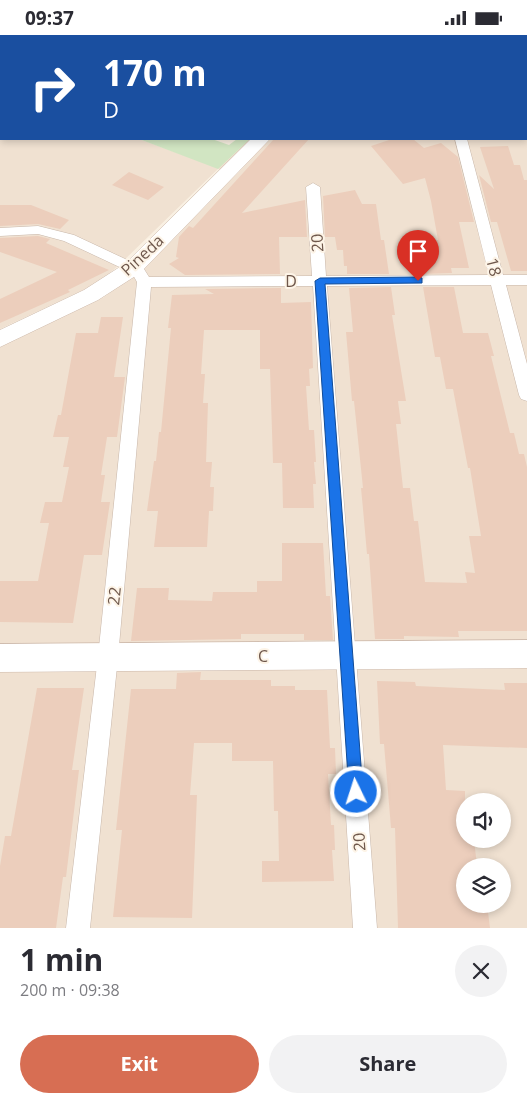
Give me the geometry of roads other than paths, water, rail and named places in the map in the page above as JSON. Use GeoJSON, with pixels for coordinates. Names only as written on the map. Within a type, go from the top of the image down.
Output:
{"type":"FeatureCollection","features":[{"type":"Feature","properties":{"kind":"street","name":"Pineda"},"geometry":{"type":"LineString","coordinates":[[0,339],[91,295],[139,275],[172,227],[260,140]]}},
{"type":"Feature","properties":{"kind":"street","name":"18"},"geometry":{"type":"LineString","coordinates":[[461,140],[527,395]]}},
{"type":"Feature","properties":{"kind":"street","name":"20"},"geometry":{"type":"LineString","coordinates":[[313,187],[365,928]]}},
{"type":"Feature","properties":{"kind":"street"},"geometry":{"type":"LineString","coordinates":[[0,232],[38,231],[69,238],[139,275]]}},
{"type":"Feature","properties":{"kind":"street","name":"D"},"geometry":{"type":"LineString","coordinates":[[139,275],[320,281],[527,280]]}},
{"type":"Feature","properties":{"kind":"street","name":"22"},"geometry":{"type":"LineString","coordinates":[[78,928],[108,657],[139,275]]}},
{"type":"Feature","properties":{"kind":"street","name":"C"},"geometry":{"type":"LineString","coordinates":[[0,658],[527,654]]}}]}
